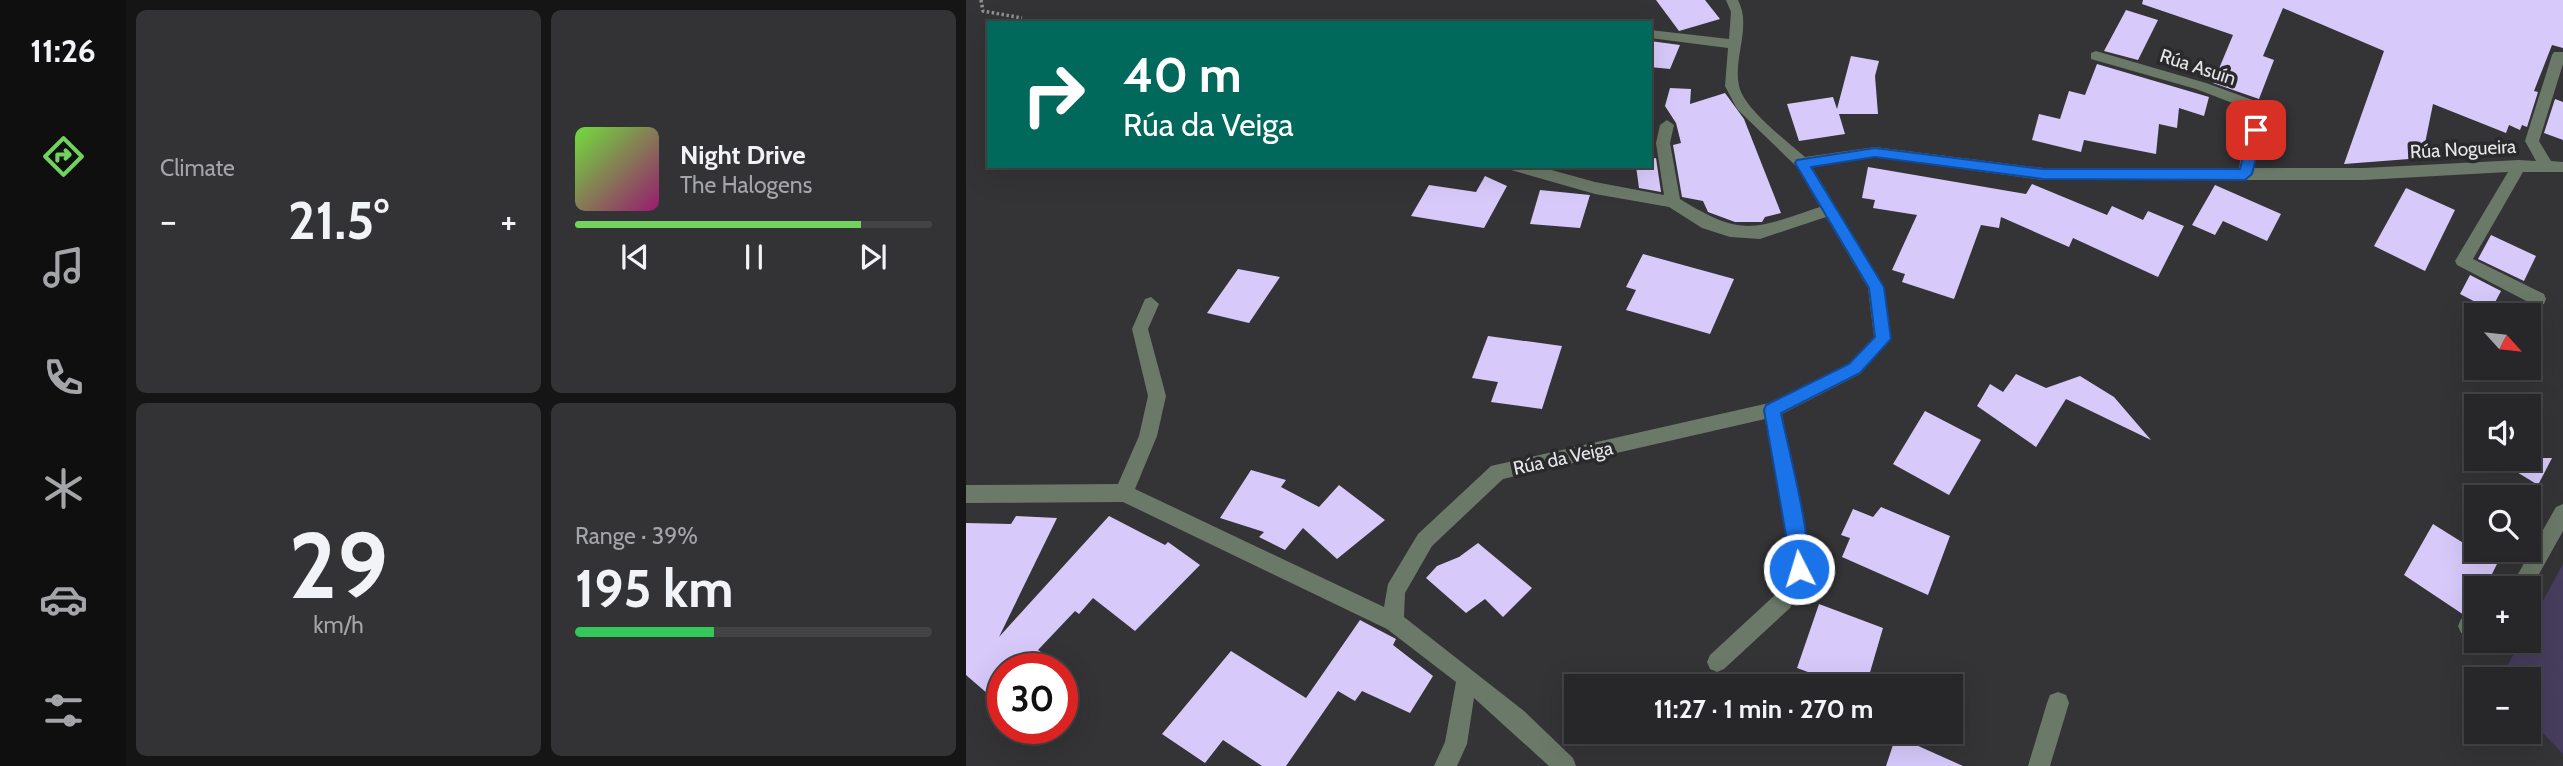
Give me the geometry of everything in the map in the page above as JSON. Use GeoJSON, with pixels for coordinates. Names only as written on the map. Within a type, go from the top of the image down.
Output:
{"type":"FeatureCollection","features":[{"type":"Feature","properties":{"kind":"street","name":"Rúa da Veiga"},"geometry":{"type":"LineString","coordinates":[[1394,622],[1395,591],[1425,540],[1498,472],[1772,410],[1854,369],[1883,339],[1876,287],[1802,163],[1744,109],[1732,86],[1738,12],[1732,0]]}},
{"type":"Feature","properties":{"kind":"street"},"geometry":{"type":"LineString","coordinates":[[1652,34],[1734,44]]}},
{"type":"Feature","properties":{"kind":"street","name":"Rúa Asuín"},"geometry":{"type":"LineString","coordinates":[[2096,55],[2202,86],[2264,110],[2249,150],[2245,174]]}},
{"type":"Feature","properties":{"kind":"street"},"geometry":{"type":"LineString","coordinates":[[2546,165],[2532,141],[2559,55]]}},
{"type":"Feature","properties":{"kind":"street"},"geometry":{"type":"LineString","coordinates":[[1667,125],[1662,143],[1674,202]]}},
{"type":"Feature","properties":{"kind":"street"},"geometry":{"type":"LineString","coordinates":[[1802,163],[1875,152],[2043,174],[2245,174]]}},
{"type":"Feature","properties":{"kind":"street"},"geometry":{"type":"LineString","coordinates":[[2519,165],[2463,261],[2538,299]]}},
{"type":"Feature","properties":{"kind":"street","name":"Rúa Nogueira"},"geometry":{"type":"LineString","coordinates":[[2245,174],[2364,174],[2519,165],[2563,167]]}},
{"type":"Feature","properties":{"kind":"street"},"geometry":{"type":"LineString","coordinates":[[1523,168],[1595,188],[1674,202],[1708,224],[1730,231],[1760,233],[1830,210]]}},
{"type":"Feature","properties":{"kind":"street"},"geometry":{"type":"LineString","coordinates":[[1125,493],[1148,436],[1157,396],[1139,329],[1151,304]]}},
{"type":"Feature","properties":{"kind":"street"},"geometry":{"type":"LineString","coordinates":[[1717,662],[1783,601],[1799,569],[1797,538],[1772,410]]}},
{"type":"Feature","properties":{"kind":"street"},"geometry":{"type":"LineString","coordinates":[[966,494],[1125,493],[1394,622],[1516,719],[1565,766]]}},
{"type":"Feature","properties":{"kind":"street"},"geometry":{"type":"LineString","coordinates":[[2526,576],[2563,513]]}},
{"type":"Feature","properties":{"kind":"street"},"geometry":{"type":"LineString","coordinates":[[1446,766],[1456,744],[1467,678]]}},
{"type":"Feature","properties":{"kind":"street"},"geometry":{"type":"LineString","coordinates":[[2039,766],[2058,703]]}},
{"type":"Feature","properties":{"kind":"path"},"geometry":{"type":"LineString","coordinates":[[981,0],[983,11],[1022,18]]}},
{"type":"Feature","properties":{"kind":"shaded area"},"geometry":{"type":"Polygon","coordinates":[[[2563,564],[2563,754],[2541,731],[2541,667],[2507,667],[2514,653],[2541,653],[2541,604],[2563,564]]]}},
{"type":"Feature","properties":{"kind":"building"},"geometry":{"type":"Polygon","coordinates":[[[1656,0],[1705,0],[1720,19],[1679,31],[1656,0]]]}},
{"type":"Feature","properties":{"kind":"building"},"geometry":{"type":"Polygon","coordinates":[[[2143,0],[2563,0],[2563,48],[2552,45],[2534,91],[2538,92],[2527,127],[2522,125],[2520,130],[2509,125],[2506,133],[2433,104],[2422,158],[2344,164],[2384,51],[2283,8],[2263,56],[2274,60],[2259,99],[2213,83],[2233,35],[2142,4],[2143,0]]]}},
{"type":"Feature","properties":{"kind":"building"},"geometry":{"type":"Polygon","coordinates":[[[2126,10],[2158,20],[2138,60],[2104,51],[2126,10]]]}},
{"type":"Feature","properties":{"kind":"building"},"geometry":{"type":"Polygon","coordinates":[[[1652,41],[1680,45],[1670,69],[1652,67],[1652,41]]]}},
{"type":"Feature","properties":{"kind":"building"},"geometry":{"type":"Polygon","coordinates":[[[1851,56],[1879,61],[1875,76],[1878,114],[1839,114],[1845,134],[1799,141],[1787,104],[1833,97],[1837,109],[1851,56]]]}},
{"type":"Feature","properties":{"kind":"building"},"geometry":{"type":"Polygon","coordinates":[[[2097,64],[2209,97],[2204,116],[2179,108],[2177,128],[2159,124],[2156,154],[2084,140],[2081,152],[2032,140],[2039,114],[2060,119],[2069,91],[2085,95],[2097,64]]]}},
{"type":"Feature","properties":{"kind":"building"},"geometry":{"type":"Polygon","coordinates":[[[1670,88],[1691,89],[1690,104],[1725,93],[1744,119],[1781,213],[1765,217],[1762,222],[1735,222],[1708,212],[1703,201],[1682,197],[1673,145],[1681,143],[1676,123],[1665,106],[1670,88]]]}},
{"type":"Feature","properties":{"kind":"building"},"geometry":{"type":"Polygon","coordinates":[[[2555,99],[2563,102],[2563,140],[2544,133],[2555,99]]]}},
{"type":"Feature","properties":{"kind":"building"},"geometry":{"type":"Polygon","coordinates":[[[1656,158],[1661,192],[1639,188],[1636,168],[1652,168],[1652,159],[1656,158]]]}},
{"type":"Feature","properties":{"kind":"building"},"geometry":{"type":"Polygon","coordinates":[[[1868,167],[2026,194],[2032,184],[2107,215],[2112,206],[2143,220],[2148,211],[2184,226],[2158,277],[2073,238],[2069,247],[2001,217],[1999,228],[1981,225],[1954,299],[1902,282],[1905,274],[1892,270],[1917,215],[1873,208],[1875,200],[1862,198],[1868,167]]]}},
{"type":"Feature","properties":{"kind":"building"},"geometry":{"type":"Polygon","coordinates":[[[1485,176],[1507,186],[1484,228],[1411,216],[1429,185],[1476,192],[1485,176]]]}},
{"type":"Feature","properties":{"kind":"building"},"geometry":{"type":"Polygon","coordinates":[[[2215,185],[2281,214],[2267,241],[2223,221],[2215,235],[2192,225],[2215,185]]]}},
{"type":"Feature","properties":{"kind":"building"},"geometry":{"type":"Polygon","coordinates":[[[2406,188],[2455,210],[2425,271],[2374,246],[2406,188]]]}},
{"type":"Feature","properties":{"kind":"building"},"geometry":{"type":"Polygon","coordinates":[[[1540,190],[1590,195],[1580,228],[1530,224],[1540,190]]]}},
{"type":"Feature","properties":{"kind":"building"},"geometry":{"type":"Polygon","coordinates":[[[2491,235],[2536,256],[2524,281],[2478,259],[2491,235]]]}},
{"type":"Feature","properties":{"kind":"building"},"geometry":{"type":"Polygon","coordinates":[[[1643,254],[1734,279],[1710,334],[1626,310],[1636,290],[1626,287],[1643,254]]]}},
{"type":"Feature","properties":{"kind":"building"},"geometry":{"type":"Polygon","coordinates":[[[1238,269],[1280,277],[1249,323],[1207,313],[1238,269]]]}},
{"type":"Feature","properties":{"kind":"building"},"geometry":{"type":"Polygon","coordinates":[[[2470,275],[2501,291],[2495,303],[2477,303],[2460,294],[2470,275]]]}},
{"type":"Feature","properties":{"kind":"building"},"geometry":{"type":"Polygon","coordinates":[[[1488,336],[1562,346],[1542,409],[1491,402],[1498,382],[1472,378],[1488,336]]]}},
{"type":"Feature","properties":{"kind":"building"},"geometry":{"type":"Polygon","coordinates":[[[2016,374],[2046,388],[2080,376],[2114,397],[2151,440],[2066,399],[2036,447],[1977,406],[1990,384],[2003,392],[2016,374]]]}},
{"type":"Feature","properties":{"kind":"building"},"geometry":{"type":"Polygon","coordinates":[[[1925,411],[1981,440],[1949,495],[1893,464],[1925,411]]]}},
{"type":"Feature","properties":{"kind":"building"},"geometry":{"type":"Polygon","coordinates":[[[2541,458],[2552,458],[2538,485],[2515,471],[2541,471],[2541,458]]]}},
{"type":"Feature","properties":{"kind":"building"},"geometry":{"type":"Polygon","coordinates":[[[1251,470],[1286,480],[1281,487],[1319,507],[1339,485],[1385,520],[1337,559],[1303,528],[1285,550],[1259,537],[1264,532],[1220,518],[1251,470]]]}},
{"type":"Feature","properties":{"kind":"building"},"geometry":{"type":"Polygon","coordinates":[[[1881,507],[1950,536],[1928,595],[1842,557],[1850,538],[1841,535],[1853,509],[1873,517],[1881,507]]]}},
{"type":"Feature","properties":{"kind":"building"},"geometry":{"type":"Polygon","coordinates":[[[1016,516],[1057,518],[999,637],[1109,516],[1165,545],[1168,542],[1200,565],[1135,631],[1093,598],[1079,614],[1075,611],[1038,650],[1042,653],[987,653],[987,693],[966,675],[966,523],[1011,524],[1016,516]]]}},
{"type":"Feature","properties":{"kind":"building"},"geometry":{"type":"Polygon","coordinates":[[[2433,524],[2464,543],[2464,562],[2497,564],[2491,576],[2464,576],[2464,615],[2404,575],[2433,524]]]}},
{"type":"Feature","properties":{"kind":"building"},"geometry":{"type":"Polygon","coordinates":[[[1478,543],[1532,588],[1503,617],[1485,599],[1466,613],[1426,578],[1437,566],[1459,557],[1478,543]]]}},
{"type":"Feature","properties":{"kind":"building"},"geometry":{"type":"Polygon","coordinates":[[[1819,604],[1883,628],[1870,674],[1813,674],[1797,668],[1819,604]]]}},
{"type":"Feature","properties":{"kind":"building"},"geometry":{"type":"Polygon","coordinates":[[[1360,620],[1396,639],[1393,645],[1433,676],[1410,713],[1362,691],[1355,701],[1338,691],[1286,766],[1262,766],[1223,740],[1205,763],[1162,734],[1231,651],[1306,698],[1360,620]]]}},
{"type":"Feature","properties":{"kind":"building"},"geometry":{"type":"Polygon","coordinates":[[[1893,744],[1914,744],[1963,766],[1886,766],[1893,744]]]}},
{"type":"Feature","properties":{"kind":"route"},"geometry":{"type":"LineString","coordinates":[[1799,569],[1797,538],[1772,410],[1854,369],[1883,339],[1876,287],[1802,163],[1875,152],[2043,174],[2245,174],[2256,130]]}}]}
